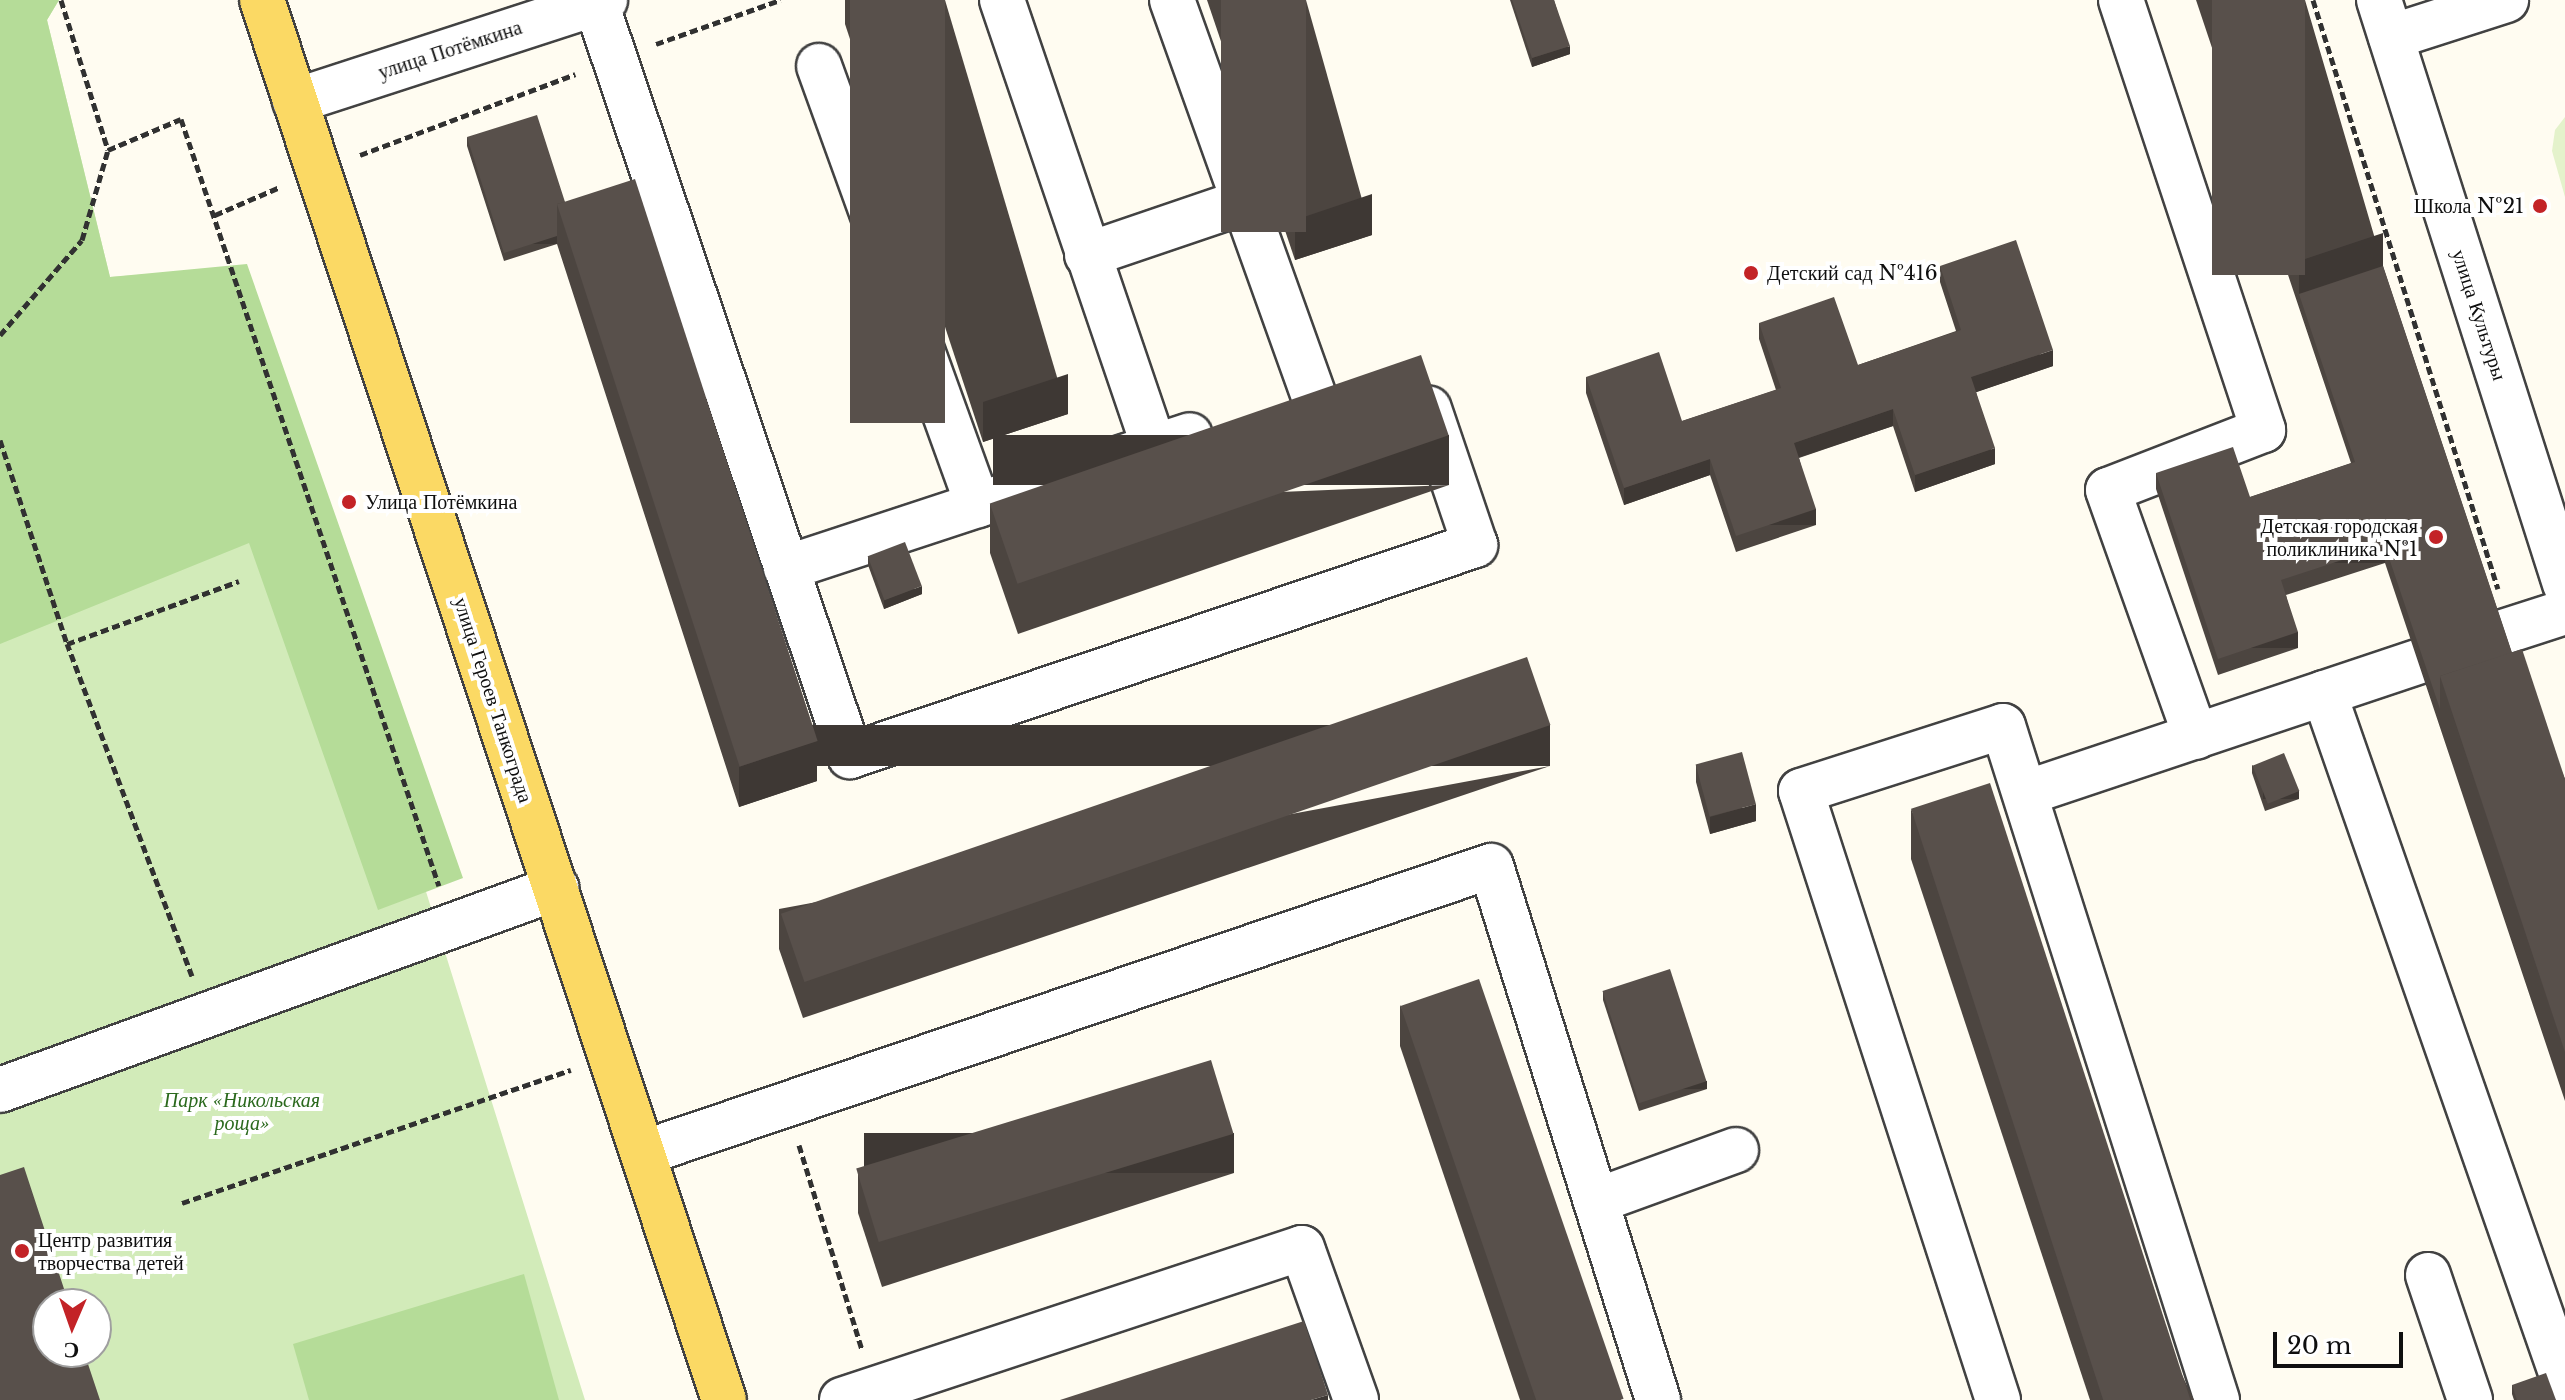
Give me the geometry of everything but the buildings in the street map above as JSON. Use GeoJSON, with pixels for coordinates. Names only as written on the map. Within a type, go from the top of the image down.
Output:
{"type":"FeatureCollection","features":[{"type":"Feature","properties":{"kind":"main road","name":"улица Героев Танкограда"},"geometry":{"type":"LineString","coordinates":[[262,0],[724,1400]]}},
{"type":"Feature","properties":{"kind":"street"},"geometry":{"type":"LineString","coordinates":[[1002,0],[1154,447]]}},
{"type":"Feature","properties":{"kind":"street"},"geometry":{"type":"LineString","coordinates":[[1172,0],[1313,393]]}},
{"type":"Feature","properties":{"kind":"street"},"geometry":{"type":"LineString","coordinates":[[2121,0],[2263,430],[2108,490],[2196,737]]}},
{"type":"Feature","properties":{"kind":"street"},"geometry":{"type":"LineString","coordinates":[[2385,19],[2506,0]]}},
{"type":"Feature","properties":{"kind":"street","name":"улица Потёмкина"},"geometry":{"type":"LineString","coordinates":[[295,101],[601,2]]}},
{"type":"Feature","properties":{"kind":"street"},"geometry":{"type":"LineString","coordinates":[[601,2],[615,59],[850,756],[1475,545],[1418,376]]}},
{"type":"Feature","properties":{"kind":"street","name":"улица Культуры"},"geometry":{"type":"LineString","coordinates":[[2385,19],[2565,584]]}},
{"type":"Feature","properties":{"kind":"street"},"geometry":{"type":"LineString","coordinates":[[819,66],[978,505]]}},
{"type":"Feature","properties":{"kind":"street"},"geometry":{"type":"LineString","coordinates":[[1087,255],[1243,202]]}},
{"type":"Feature","properties":{"kind":"street"},"geometry":{"type":"LineString","coordinates":[[1270,408],[1356,380]]}},
{"type":"Feature","properties":{"kind":"street"},"geometry":{"type":"LineString","coordinates":[[786,568],[1227,422]]}},
{"type":"Feature","properties":{"kind":"street"},"geometry":{"type":"LineString","coordinates":[[2506,632],[2565,612]]}},
{"type":"Feature","properties":{"kind":"street"},"geometry":{"type":"LineString","coordinates":[[2026,793],[2418,662]]}},
{"type":"Feature","properties":{"kind":"street"},"geometry":{"type":"LineString","coordinates":[[2324,693],[2565,1384]]}},
{"type":"Feature","properties":{"kind":"street"},"geometry":{"type":"LineString","coordinates":[[1998,1400],[1801,791],[2003,726],[2217,1400]]}},
{"type":"Feature","properties":{"kind":"street"},"geometry":{"type":"LineString","coordinates":[[643,1153],[787,1107],[1491,866],[1658,1400]]}},
{"type":"Feature","properties":{"kind":"street"},"geometry":{"type":"LineString","coordinates":[[0,1090],[556,888]]}},
{"type":"Feature","properties":{"kind":"street"},"geometry":{"type":"LineString","coordinates":[[1596,1201],[1736,1150]]}},
{"type":"Feature","properties":{"kind":"street"},"geometry":{"type":"LineString","coordinates":[[865,1396],[1302,1248],[1356,1400]]}},
{"type":"Feature","properties":{"kind":"street"},"geometry":{"type":"LineString","coordinates":[[2428,1275],[2470,1400]]}},
{"type":"Feature","properties":{"kind":"path"},"geometry":{"type":"LineString","coordinates":[[0,335],[82,240],[108,150],[61,0]]}},
{"type":"Feature","properties":{"kind":"path"},"geometry":{"type":"LineString","coordinates":[[215,215],[318,170],[780,0]]}},
{"type":"Feature","properties":{"kind":"path"},"geometry":{"type":"LineString","coordinates":[[2313,0],[2506,632]]}},
{"type":"Feature","properties":{"kind":"path"},"geometry":{"type":"LineString","coordinates":[[108,150],[181,119],[453,925]]}},
{"type":"Feature","properties":{"kind":"path"},"geometry":{"type":"LineString","coordinates":[[0,440],[67,644],[207,1015]]}},
{"type":"Feature","properties":{"kind":"path"},"geometry":{"type":"LineString","coordinates":[[67,644],[239,581]]}},
{"type":"Feature","properties":{"kind":"path"},"geometry":{"type":"LineString","coordinates":[[182,1203],[611,1057]]}},
{"type":"Feature","properties":{"kind":"path"},"geometry":{"type":"LineString","coordinates":[[787,1107],[865,1396]]}},
{"type":"Feature","properties":{"kind":"green space","name":"Парк «Никольская роща»"},"geometry":{"type":"Polygon","coordinates":[[[0,0],[59,0],[47,20],[110,277],[231,268],[585,1400],[0,1400],[0,0]]]}},
{"type":"Feature","properties":{"kind":"green space"},"geometry":{"type":"Polygon","coordinates":[[[0,0],[59,0],[47,20],[110,277],[247,264],[463,878],[378,910],[249,543],[0,644],[0,0]]]}},
{"type":"Feature","properties":{"kind":"green space"},"geometry":{"type":"Polygon","coordinates":[[[2565,117],[2565,197],[2552,151],[2555,130],[2565,117]]]}},
{"type":"Feature","properties":{"kind":"green space"},"geometry":{"type":"Polygon","coordinates":[[[524,1274],[559,1400],[309,1400],[293,1344],[524,1274]]]}},
{"type":"Feature","properties":{"kind":"place","name":"Школа №21"},"geometry":{"type":"Point","coordinates":[2540,206]}},
{"type":"Feature","properties":{"kind":"place","name":"Детский сад №416"},"geometry":{"type":"Point","coordinates":[1751,273]}},
{"type":"Feature","properties":{"kind":"place","name":"Улица Потёмкина"},"geometry":{"type":"Point","coordinates":[349,502]}},
{"type":"Feature","properties":{"kind":"place","name":"Детская городская поликлиника №1"},"geometry":{"type":"Point","coordinates":[2436,537]}},
{"type":"Feature","properties":{"kind":"place","name":"Центр развития творчества детей"},"geometry":{"type":"Point","coordinates":[22,1251]}}]}
